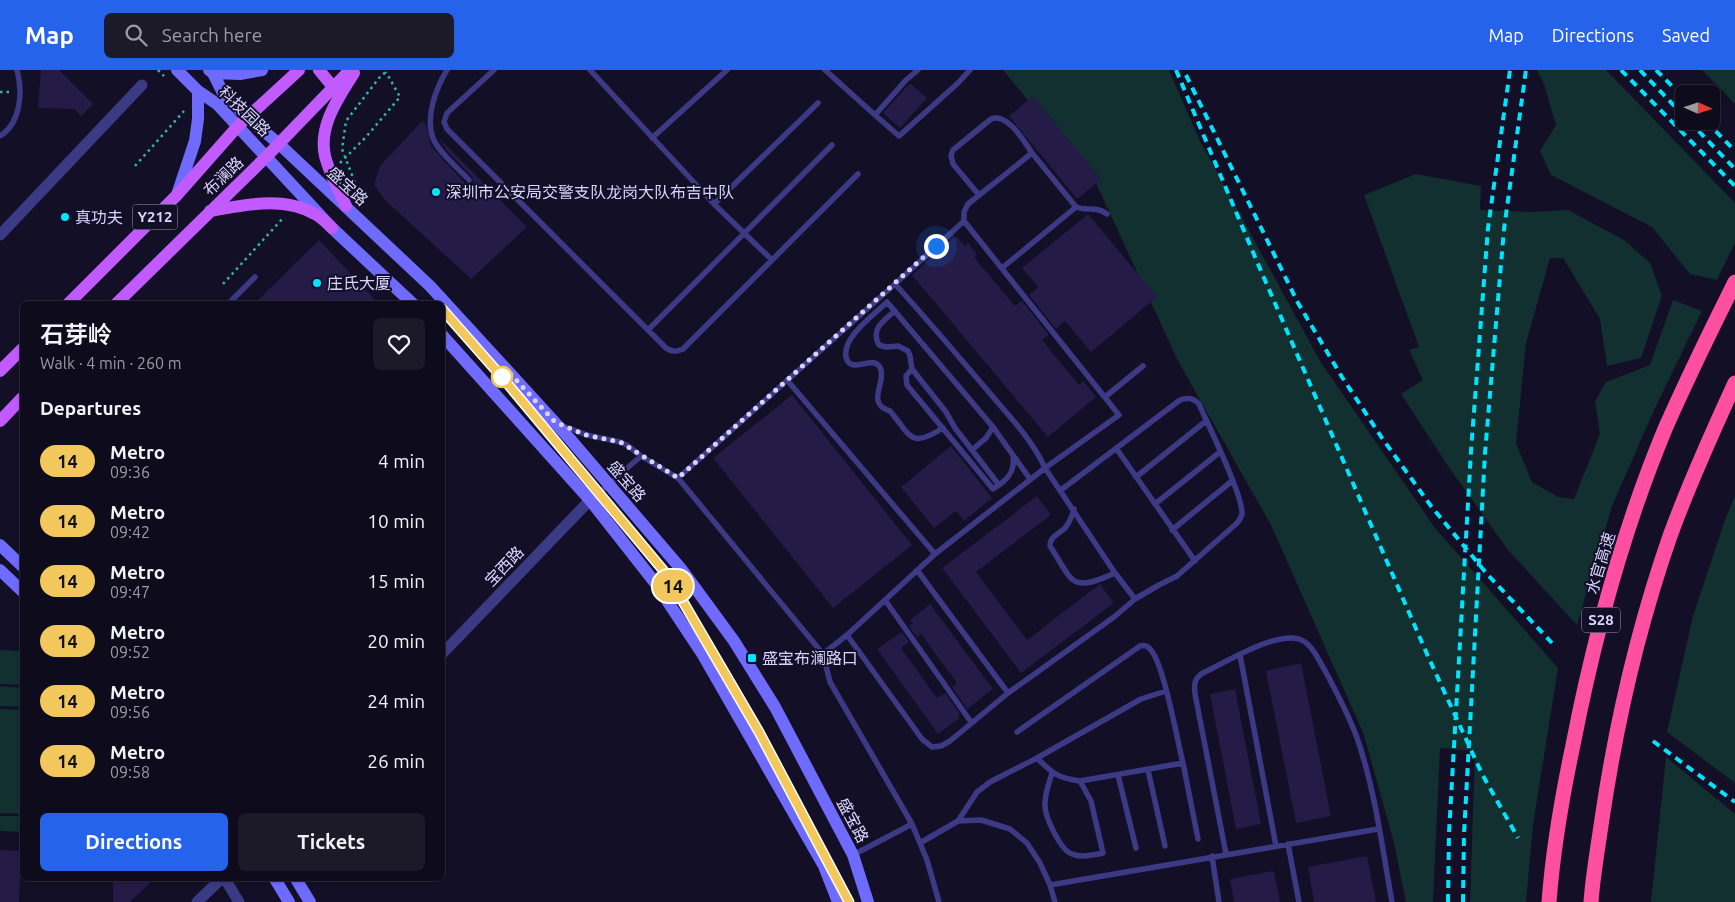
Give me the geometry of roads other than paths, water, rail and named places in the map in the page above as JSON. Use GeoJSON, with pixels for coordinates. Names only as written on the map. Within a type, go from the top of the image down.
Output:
{"type":"FeatureCollection","features":[{"type":"Feature","properties":{"kind":"highway","name":"水官高速"},"geometry":{"type":"LineString","coordinates":[[1549,902],[1551,876],[1566,778],[1582,697],[1605,605],[1633,515],[1665,430],[1700,352],[1735,282]]}},
{"type":"Feature","properties":{"kind":"highway","name":"S28"},"geometry":{"type":"LineString","coordinates":[[1590,902],[1609,776],[1622,710],[1645,616],[1670,536],[1706,447],[1735,383]]}},
{"type":"Feature","properties":{"kind":"main road","name":"科技园路"},"geometry":{"type":"LineString","coordinates":[[178,70],[198,90],[217,104],[242,122],[278,143]]}},
{"type":"Feature","properties":{"kind":"main road"},"geometry":{"type":"LineString","coordinates":[[211,72],[240,74],[262,70]]}},
{"type":"Feature","properties":{"kind":"main road","name":"布澜路"},"geometry":{"type":"LineString","coordinates":[[71,301],[177,195],[242,122],[298,70]]}},
{"type":"Feature","properties":{"kind":"main road"},"geometry":{"type":"LineString","coordinates":[[319,70],[333,87]]}},
{"type":"Feature","properties":{"kind":"main road","name":"布澜路"},"geometry":{"type":"LineString","coordinates":[[119,301],[267,156],[350,70]]}},
{"type":"Feature","properties":{"kind":"main road"},"geometry":{"type":"LineString","coordinates":[[346,206],[324,155],[324,137],[334,105],[356,70]]}},
{"type":"Feature","properties":{"kind":"main road","name":"科技园路"},"geometry":{"type":"LineString","coordinates":[[211,72],[224,95],[267,156]]}},
{"type":"Feature","properties":{"kind":"main road"},"geometry":{"type":"LineString","coordinates":[[177,195],[195,141],[198,119],[198,90]]}},
{"type":"Feature","properties":{"kind":"main road","name":"盛宝路"},"geometry":{"type":"LineString","coordinates":[[278,143],[444,301]]}},
{"type":"Feature","properties":{"kind":"main road"},"geometry":{"type":"LineString","coordinates":[[267,156],[332,228]]}},
{"type":"Feature","properties":{"kind":"main road"},"geometry":{"type":"LineString","coordinates":[[210,212],[248,205],[282,203],[302,208],[318,215],[410,301]]}},
{"type":"Feature","properties":{"kind":"main road","name":"盛宝路"},"geometry":{"type":"LineString","coordinates":[[445,302],[555,422],[682,570],[734,640],[775,707],[853,855],[868,902]]}},
{"type":"Feature","properties":{"kind":"main road"},"geometry":{"type":"LineString","coordinates":[[445,338],[590,500],[656,584],[703,654],[824,866],[838,902]]}},
{"type":"Feature","properties":{"kind":"main road"},"geometry":{"type":"LineString","coordinates":[[0,371],[20,351]]}},
{"type":"Feature","properties":{"kind":"main road"},"geometry":{"type":"LineString","coordinates":[[0,420],[20,400]]}},
{"type":"Feature","properties":{"kind":"main road"},"geometry":{"type":"LineString","coordinates":[[0,545],[20,564]]}},
{"type":"Feature","properties":{"kind":"main road"},"geometry":{"type":"LineString","coordinates":[[0,570],[20,589]]}},
{"type":"Feature","properties":{"kind":"main road"},"geometry":{"type":"LineString","coordinates":[[276,881],[289,902]]}},
{"type":"Feature","properties":{"kind":"main road"},"geometry":{"type":"LineString","coordinates":[[297,881],[310,902]]}},
{"type":"Feature","properties":{"kind":"street"},"geometry":{"type":"LineString","coordinates":[[0,236],[142,85]]}},
{"type":"Feature","properties":{"kind":"street","name":"宝西路"},"geometry":{"type":"LineString","coordinates":[[445,651],[590,500]]}},
{"type":"Feature","properties":{"kind":"street"},"geometry":{"type":"LineString","coordinates":[[196,902],[221,881]]}},
{"type":"Feature","properties":{"kind":"street"},"geometry":{"type":"LineString","coordinates":[[225,881],[239,902]]}},
{"type":"Feature","properties":{"kind":"lane"},"geometry":{"type":"LineString","coordinates":[[0,136],[5,133],[14,120],[18,108],[20,92],[17,70]]}},
{"type":"Feature","properties":{"kind":"lane"},"geometry":{"type":"LineString","coordinates":[[447,70],[434,103],[431,119],[433,138],[438,147],[469,180]]}},
{"type":"Feature","properties":{"kind":"lane"},"geometry":{"type":"LineString","coordinates":[[494,70],[447,113],[444,122],[448,129],[671,351],[676,352],[683,349],[858,174]]}},
{"type":"Feature","properties":{"kind":"lane"},"geometry":{"type":"LineString","coordinates":[[590,70],[714,204],[772,260]]}},
{"type":"Feature","properties":{"kind":"lane"},"geometry":{"type":"LineString","coordinates":[[652,138],[727,70]]}},
{"type":"Feature","properties":{"kind":"lane"},"geometry":{"type":"LineString","coordinates":[[825,70],[899,136],[970,70]]}},
{"type":"Feature","properties":{"kind":"lane"},"geometry":{"type":"LineString","coordinates":[[875,115],[906,80],[918,70]]}},
{"type":"Feature","properties":{"kind":"lane"},"geometry":{"type":"LineString","coordinates":[[714,204],[818,103]]}},
{"type":"Feature","properties":{"kind":"lane"},"geometry":{"type":"LineString","coordinates":[[978,195],[953,164],[951,155],[953,150],[991,119],[1001,118],[1005,120],[1076,207],[1080,209],[1100,209],[1108,214]]}},
{"type":"Feature","properties":{"kind":"lane"},"geometry":{"type":"LineString","coordinates":[[648,330],[832,145]]}},
{"type":"Feature","properties":{"kind":"lane"},"geometry":{"type":"LineString","coordinates":[[823,654],[847,635],[935,554],[1030,479],[1119,415],[964,221],[964,212],[968,204],[1032,153]]}},
{"type":"Feature","properties":{"kind":"lane"},"geometry":{"type":"LineString","coordinates":[[1002,268],[1076,207]]}},
{"type":"Feature","properties":{"kind":"lane"},"geometry":{"type":"LineString","coordinates":[[678,478],[964,221]]}},
{"type":"Feature","properties":{"kind":"lane"},"geometry":{"type":"LineString","coordinates":[[231,301],[256,277]]}},
{"type":"Feature","properties":{"kind":"lane"},"geometry":{"type":"LineString","coordinates":[[895,284],[925,316],[1034,446],[1045,468],[1115,573],[1135,599]]}},
{"type":"Feature","properties":{"kind":"lane"},"geometry":{"type":"LineString","coordinates":[[942,428],[926,438],[918,440],[912,437],[890,411],[885,410],[879,403],[877,394],[881,376],[877,365],[870,362],[854,365],[851,364],[846,356],[850,340],[858,329],[887,302],[993,427],[1030,479]]}},
{"type":"Feature","properties":{"kind":"lane"},"geometry":{"type":"LineString","coordinates":[[895,311],[879,325],[876,336],[877,341],[883,346],[898,346],[908,351],[912,370],[946,412],[955,428],[999,485]]}},
{"type":"Feature","properties":{"kind":"lane"},"geometry":{"type":"LineString","coordinates":[[1105,397],[1143,366]]}},
{"type":"Feature","properties":{"kind":"lane"},"geometry":{"type":"LineString","coordinates":[[912,370],[906,376],[907,385],[993,489],[1011,473],[1014,462],[1013,455]]}},
{"type":"Feature","properties":{"kind":"lane"},"geometry":{"type":"LineString","coordinates":[[787,380],[935,554]]}},
{"type":"Feature","properties":{"kind":"lane"},"geometry":{"type":"LineString","coordinates":[[847,635],[922,739],[932,747],[945,743],[1008,693],[1114,618],[1135,599],[1177,576],[1240,520],[1242,516],[1241,506],[1232,481],[1199,404],[1194,399],[1180,400],[1061,490]]}},
{"type":"Feature","properties":{"kind":"lane"},"geometry":{"type":"LineString","coordinates":[[555,422],[586,435],[627,445],[641,456],[678,478],[823,654],[830,682],[912,824],[927,860],[939,902]]}},
{"type":"Feature","properties":{"kind":"lane"},"geometry":{"type":"LineString","coordinates":[[1136,477],[1206,422]]}},
{"type":"Feature","properties":{"kind":"lane"},"geometry":{"type":"LineString","coordinates":[[972,450],[986,438],[993,427]]}},
{"type":"Feature","properties":{"kind":"lane"},"geometry":{"type":"LineString","coordinates":[[1116,448],[1195,561]]}},
{"type":"Feature","properties":{"kind":"lane"},"geometry":{"type":"LineString","coordinates":[[1155,504],[1220,452]]}},
{"type":"Feature","properties":{"kind":"lane"},"geometry":{"type":"LineString","coordinates":[[590,500],[641,456]]}},
{"type":"Feature","properties":{"kind":"lane"},"geometry":{"type":"LineString","coordinates":[[1172,530],[1232,481]]}},
{"type":"Feature","properties":{"kind":"lane"},"geometry":{"type":"LineString","coordinates":[[1074,509],[1071,519],[1064,529],[1052,539],[1050,546],[1072,580],[1080,584],[1092,582],[1115,573]]}},
{"type":"Feature","properties":{"kind":"lane"},"geometry":{"type":"LineString","coordinates":[[917,570],[1008,693]]}},
{"type":"Feature","properties":{"kind":"lane"},"geometry":{"type":"LineString","coordinates":[[885,600],[971,722]]}},
{"type":"Feature","properties":{"kind":"lane"},"geometry":{"type":"LineString","coordinates":[[1226,854],[1194,686],[1196,678],[1269,641],[1299,639],[1308,644],[1331,681],[1356,736],[1371,791],[1392,902]]}},
{"type":"Feature","properties":{"kind":"lane"},"geometry":{"type":"LineString","coordinates":[[1017,732],[1140,646],[1148,647],[1160,667],[1183,763],[1198,839]]}},
{"type":"Feature","properties":{"kind":"lane"},"geometry":{"type":"LineString","coordinates":[[1240,655],[1276,846]]}},
{"type":"Feature","properties":{"kind":"lane"},"geometry":{"type":"LineString","coordinates":[[958,822],[977,792],[990,782],[1037,758],[1141,699],[1166,691]]}},
{"type":"Feature","properties":{"kind":"lane"},"geometry":{"type":"LineString","coordinates":[[1037,758],[1052,773],[1066,779],[1080,781],[1183,763]]}},
{"type":"Feature","properties":{"kind":"lane"},"geometry":{"type":"LineString","coordinates":[[1148,770],[1165,846]]}},
{"type":"Feature","properties":{"kind":"lane"},"geometry":{"type":"LineString","coordinates":[[1052,773],[1044,805],[1049,821],[1064,849],[1071,854],[1085,856],[1103,853],[1091,802],[1080,781]]}},
{"type":"Feature","properties":{"kind":"lane"},"geometry":{"type":"LineString","coordinates":[[1118,775],[1136,848]]}},
{"type":"Feature","properties":{"kind":"lane"},"geometry":{"type":"LineString","coordinates":[[920,843],[958,822],[981,820],[1010,829],[1027,843],[1040,863],[1055,902]]}},
{"type":"Feature","properties":{"kind":"lane"},"geometry":{"type":"LineString","coordinates":[[853,855],[912,824]]}},
{"type":"Feature","properties":{"kind":"lane"},"geometry":{"type":"LineString","coordinates":[[1050,885],[1378,829]]}},
{"type":"Feature","properties":{"kind":"lane"},"geometry":{"type":"LineString","coordinates":[[1288,844],[1299,902]]}},
{"type":"Feature","properties":{"kind":"lane"},"geometry":{"type":"LineString","coordinates":[[1212,856],[1219,902]]}},
{"type":"Feature","properties":{"kind":"railway"},"geometry":{"type":"LineString","coordinates":[[1176,70],[1427,654],[1482,774],[1518,838]]}},
{"type":"Feature","properties":{"kind":"railway"},"geometry":{"type":"LineString","coordinates":[[1448,902],[1449,833],[1471,451],[1488,228],[1510,70]]}},
{"type":"Feature","properties":{"kind":"railway"},"geometry":{"type":"LineString","coordinates":[[1463,902],[1464,834],[1485,453],[1504,229],[1526,70]]}},
{"type":"Feature","properties":{"kind":"railway"},"geometry":{"type":"LineString","coordinates":[[1621,70],[1735,186]]}},
{"type":"Feature","properties":{"kind":"railway"},"geometry":{"type":"LineString","coordinates":[[1640,70],[1675,107]]}},
{"type":"Feature","properties":{"kind":"railway"},"geometry":{"type":"LineString","coordinates":[[1656,70],[1675,89]]}},
{"type":"Feature","properties":{"kind":"railway"},"geometry":{"type":"LineString","coordinates":[[1186,75],[1298,303],[1342,377],[1382,438],[1431,506],[1487,574],[1552,643]]}},
{"type":"Feature","properties":{"kind":"railway"},"geometry":{"type":"LineString","coordinates":[[1698,130],[1735,169]]}},
{"type":"Feature","properties":{"kind":"railway"},"geometry":{"type":"LineString","coordinates":[[1715,130],[1735,151]]}},
{"type":"Feature","properties":{"kind":"railway"},"geometry":{"type":"LineString","coordinates":[[1653,741],[1735,802]]}},
{"type":"Feature","properties":{"kind":"metro line","name":"14"},"geometry":{"type":"LineString","coordinates":[[445,312],[501,376],[668,576],[759,732],[849,902]]}},
{"type":"Feature","properties":{"kind":"place","name":"深圳市公安局交警支队龙岗大队布吉中队"},"geometry":{"type":"Point","coordinates":[436,192]}},
{"type":"Feature","properties":{"kind":"place","name":"真功夫"},"geometry":{"type":"Point","coordinates":[65,217]}},
{"type":"Feature","properties":{"kind":"place","name":"庄氏大厦"},"geometry":{"type":"Point","coordinates":[317,283]}},
{"type":"Feature","properties":{"kind":"place","name":"盛宝布澜路口"},"geometry":{"type":"Point","coordinates":[752,658]}}]}
